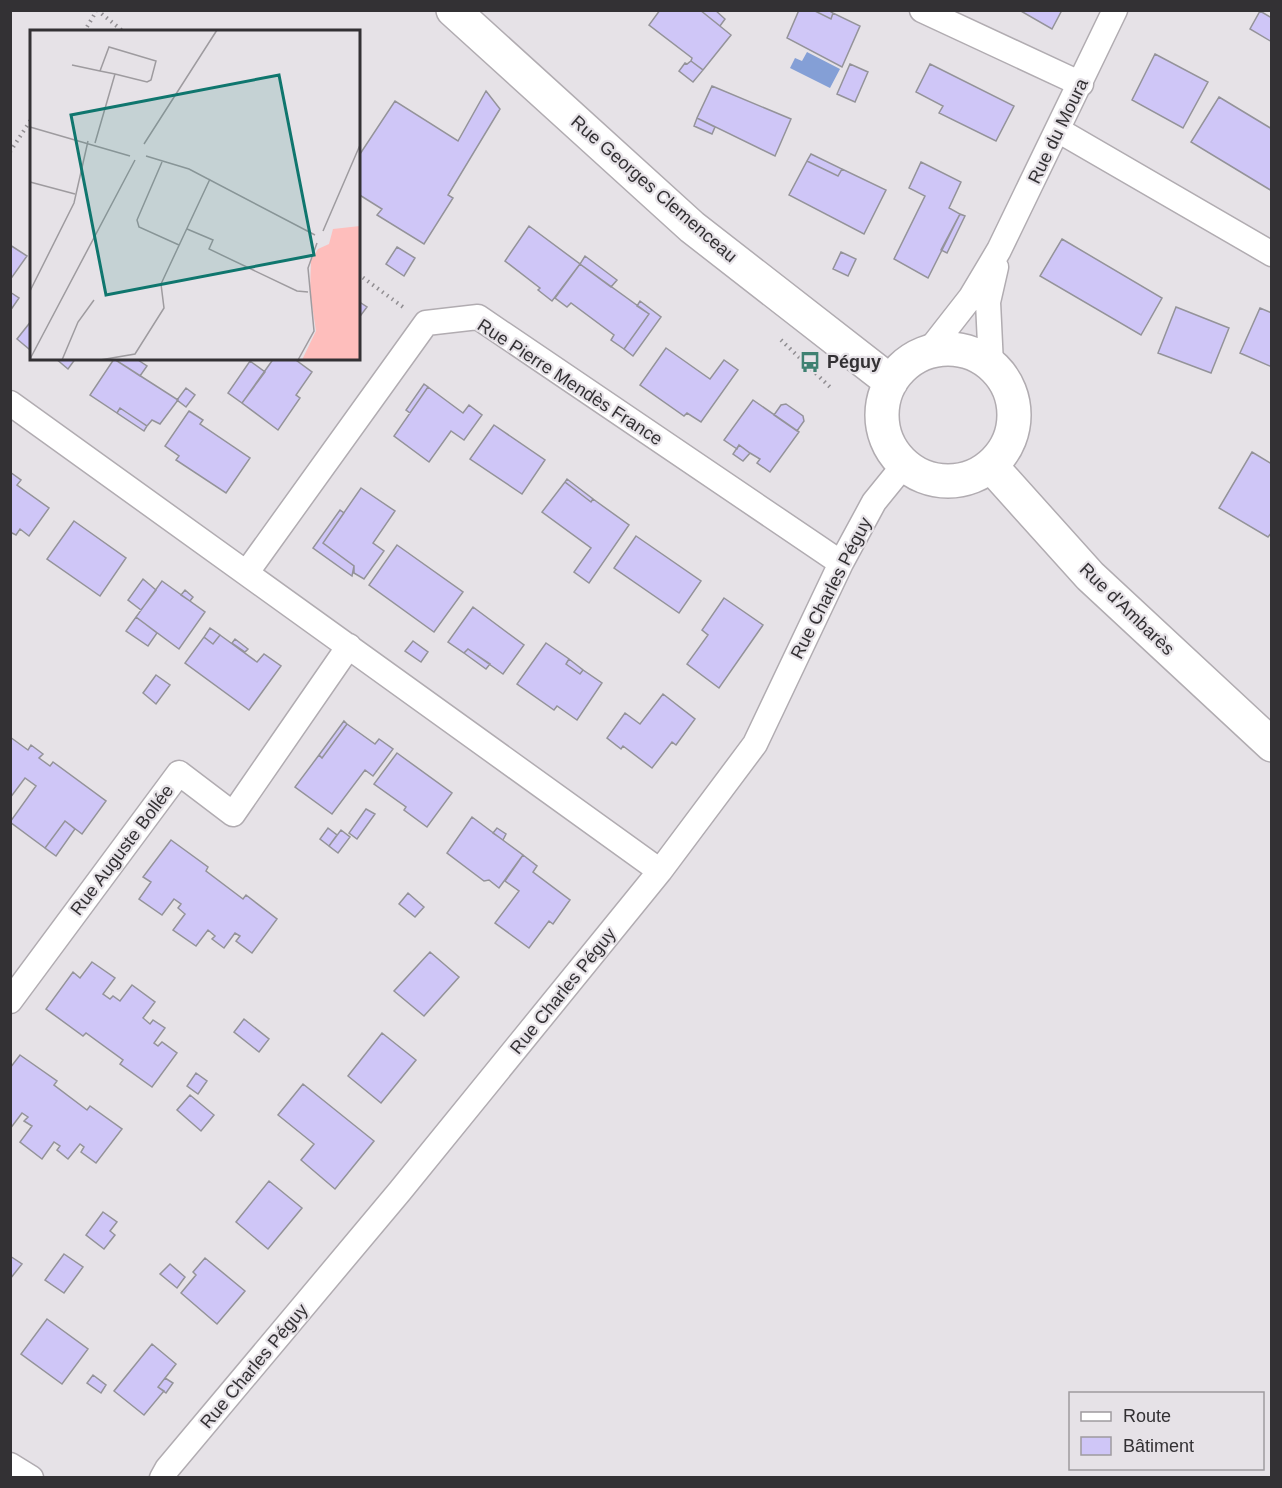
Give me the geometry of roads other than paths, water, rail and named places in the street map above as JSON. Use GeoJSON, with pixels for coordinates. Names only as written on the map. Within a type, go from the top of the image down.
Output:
{"type":"FeatureCollection","features":[{"type":"Feature","properties":{"kind":"street","name":"Rue Georges Clemenceau"},"geometry":{"type":"LineString","coordinates":[[453,10],[692,227],[891,382]]}},
{"type":"Feature","properties":{"kind":"street"},"geometry":{"type":"LineString","coordinates":[[922,10],[1080,84]]}},
{"type":"Feature","properties":{"kind":"street","name":"Rue du Moura"},"geometry":{"type":"LineString","coordinates":[[928,352],[970,297],[999,250],[1115,10]]}},
{"type":"Feature","properties":{"kind":"street"},"geometry":{"type":"LineString","coordinates":[[1058,130],[1272,254]]}},
{"type":"Feature","properties":{"kind":"street","name":"Rue du Moura"},"geometry":{"type":"LineString","coordinates":[[991,364],[988,302],[999,250]]}},
{"type":"Feature","properties":{"kind":"street","name":"Rue Pierre Mendès France"},"geometry":{"type":"LineString","coordinates":[[247,572],[426,323],[478,317],[842,563]]}},
{"type":"Feature","properties":{"kind":"street"},"geometry":{"type":"LineString","coordinates":[[950,349],[972,353],[991,364],[1005,382],[1013,403],[1013,426],[1005,448],[991,466],[972,477],[951,482],[934,480],[918,474],[904,465],[892,451],[885,434],[882,417],[884,399],[891,382],[900,369],[913,359],[928,352],[950,349]]}},
{"type":"Feature","properties":{"kind":"street"},"geometry":{"type":"LineString","coordinates":[[10,403],[660,871]]}},
{"type":"Feature","properties":{"kind":"street","name":"Rue Charles Péguy"},"geometry":{"type":"LineString","coordinates":[[162,1478],[167,1469],[400,1191],[660,871],[754,744],[874,502],[904,465]]}},
{"type":"Feature","properties":{"kind":"street","name":"Rue d'Ambarès"},"geometry":{"type":"LineString","coordinates":[[991,466],[1090,576],[1272,745]]}},
{"type":"Feature","properties":{"kind":"street","name":"Rue Auguste Bollée"},"geometry":{"type":"LineString","coordinates":[[10,1001],[179,773],[233,814],[349,646]]}},
{"type":"Feature","properties":{"kind":"street"},"geometry":{"type":"LineString","coordinates":[[10,1465],[31,1478]]}},
{"type":"Feature","properties":{"kind":"water"},"geometry":{"type":"Polygon","coordinates":[[[807,52],[840,69],[830,88],[790,68],[795,58],[802,61],[807,52]]]}},
{"type":"Feature","properties":{"kind":"place","name":"Péguy"},"geometry":{"type":"Point","coordinates":[810,362]}}]}
